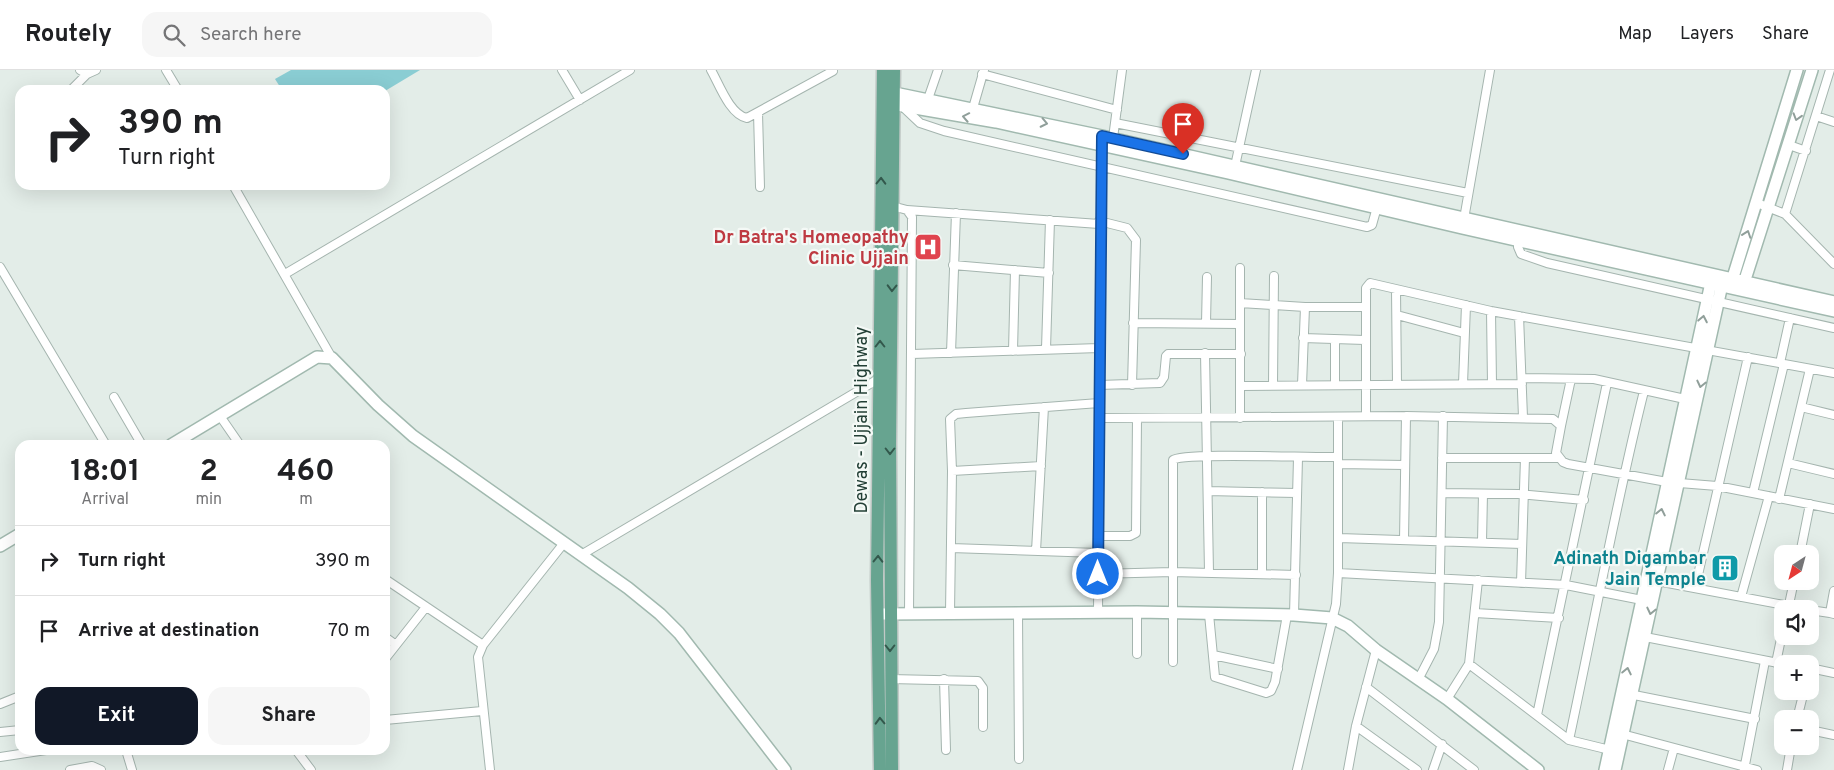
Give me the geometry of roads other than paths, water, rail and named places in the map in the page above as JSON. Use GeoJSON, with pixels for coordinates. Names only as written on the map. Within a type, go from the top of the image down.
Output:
{"type":"FeatureCollection","features":[{"type":"Feature","properties":{"kind":"main road","name":"Dewas - Ujjain Highway"},"geometry":{"type":"LineString","coordinates":[[880,770],[891,371],[892,206],[891,99],[883,70]]}},
{"type":"Feature","properties":{"kind":"main road","name":"Dewas - Ujjain Highway"},"geometry":{"type":"LineString","coordinates":[[892,770],[890,679],[884,614],[880,378],[891,99],[894,70]]}},
{"type":"Feature","properties":{"kind":"street"},"geometry":{"type":"LineString","coordinates":[[74,85],[83,72],[96,70]]}},
{"type":"Feature","properties":{"kind":"street"},"geometry":{"type":"LineString","coordinates":[[166,70],[175,85]]}},
{"type":"Feature","properties":{"kind":"street"},"geometry":{"type":"LineString","coordinates":[[562,70],[580,100]]}},
{"type":"Feature","properties":{"kind":"street"},"geometry":{"type":"LineString","coordinates":[[285,274],[630,70]]}},
{"type":"Feature","properties":{"kind":"street"},"geometry":{"type":"LineString","coordinates":[[712,70],[737,114],[747,118],[833,71]]}},
{"type":"Feature","properties":{"kind":"street"},"geometry":{"type":"LineString","coordinates":[[928,98],[938,70]]}},
{"type":"Feature","properties":{"kind":"street"},"geometry":{"type":"LineString","coordinates":[[1098,612],[1100,186],[1105,140],[1115,124],[1122,70]]}},
{"type":"Feature","properties":{"kind":"street"},"geometry":{"type":"LineString","coordinates":[[1235,166],[1256,70]]}},
{"type":"Feature","properties":{"kind":"street"},"geometry":{"type":"LineString","coordinates":[[1464,220],[1490,70]]}},
{"type":"Feature","properties":{"kind":"street"},"geometry":{"type":"LineString","coordinates":[[1742,287],[1797,70]]}},
{"type":"Feature","properties":{"kind":"street"},"geometry":{"type":"LineString","coordinates":[[1605,770],[1627,693],[1640,636],[1657,582],[1679,482],[1712,301],[1763,205],[1789,145],[1812,70]]}},
{"type":"Feature","properties":{"kind":"street"},"geometry":{"type":"LineString","coordinates":[[1785,214],[1830,70]]}},
{"type":"Feature","properties":{"kind":"street"},"geometry":{"type":"LineString","coordinates":[[973,108],[983,72],[1117,110]]}},
{"type":"Feature","properties":{"kind":"street"},"geometry":{"type":"LineString","coordinates":[[891,99],[928,98],[1105,140],[1464,220],[1492,230]]}},
{"type":"Feature","properties":{"kind":"street"},"geometry":{"type":"LineString","coordinates":[[891,99],[996,122],[1105,140],[1235,166],[1361,198],[1377,207],[1515,235],[1742,287],[1834,311]]}},
{"type":"Feature","properties":{"kind":"street"},"geometry":{"type":"LineString","coordinates":[[891,99],[920,123],[944,131],[1367,227],[1372,224],[1377,207]]}},
{"type":"Feature","properties":{"kind":"street"},"geometry":{"type":"LineString","coordinates":[[758,113],[760,187]]}},
{"type":"Feature","properties":{"kind":"street"},"geometry":{"type":"LineString","coordinates":[[1816,116],[1834,122]]}},
{"type":"Feature","properties":{"kind":"street"},"geometry":{"type":"LineString","coordinates":[[1115,124],[1468,192]]}},
{"type":"Feature","properties":{"kind":"street"},"geometry":{"type":"LineString","coordinates":[[1789,145],[1806,151]]}},
{"type":"Feature","properties":{"kind":"street"},"geometry":{"type":"LineString","coordinates":[[236,190],[332,358],[401,427],[644,600],[679,633],[785,770]]}},
{"type":"Feature","properties":{"kind":"street"},"geometry":{"type":"LineString","coordinates":[[1763,205],[1785,214],[1834,264]]}},
{"type":"Feature","properties":{"kind":"street"},"geometry":{"type":"LineString","coordinates":[[892,206],[908,210],[1122,225],[1135,236],[1132,385]]}},
{"type":"Feature","properties":{"kind":"street"},"geometry":{"type":"LineString","coordinates":[[908,210],[912,217],[909,613]]}},
{"type":"Feature","properties":{"kind":"street"},"geometry":{"type":"LineString","coordinates":[[951,353],[956,213]]}},
{"type":"Feature","properties":{"kind":"street"},"geometry":{"type":"LineString","coordinates":[[1046,350],[1050,220]]}},
{"type":"Feature","properties":{"kind":"street"},"geometry":{"type":"LineString","coordinates":[[1515,235],[1519,252],[1530,258],[1834,328]]}},
{"type":"Feature","properties":{"kind":"street"},"geometry":{"type":"LineString","coordinates":[[953,266],[1049,273]]}},
{"type":"Feature","properties":{"kind":"street"},"geometry":{"type":"LineString","coordinates":[[0,267],[103,440]]}},
{"type":"Feature","properties":{"kind":"street"},"geometry":{"type":"LineString","coordinates":[[1240,268],[1240,418]]}},
{"type":"Feature","properties":{"kind":"street"},"geometry":{"type":"LineString","coordinates":[[1012,351],[1015,270]]}},
{"type":"Feature","properties":{"kind":"street"},"geometry":{"type":"LineString","coordinates":[[1206,324],[1207,276]]}},
{"type":"Feature","properties":{"kind":"street"},"geometry":{"type":"LineString","coordinates":[[1273,385],[1274,276]]}},
{"type":"Feature","properties":{"kind":"street"},"geometry":{"type":"LineString","coordinates":[[1366,416],[1365,340],[1368,283],[1491,311],[1834,373]]}},
{"type":"Feature","properties":{"kind":"street"},"geometry":{"type":"LineString","coordinates":[[1742,287],[1834,302]]}},
{"type":"Feature","properties":{"kind":"street"},"geometry":{"type":"LineString","coordinates":[[1396,290],[1397,384]]}},
{"type":"Feature","properties":{"kind":"street"},"geometry":{"type":"LineString","coordinates":[[1240,303],[1305,307],[1366,307]]}},
{"type":"Feature","properties":{"kind":"street"},"geometry":{"type":"LineString","coordinates":[[1463,384],[1466,305]]}},
{"type":"Feature","properties":{"kind":"street"},"geometry":{"type":"LineString","coordinates":[[1302,385],[1305,307]]}},
{"type":"Feature","properties":{"kind":"street"},"geometry":{"type":"LineString","coordinates":[[1491,311],[1492,384]]}},
{"type":"Feature","properties":{"kind":"street"},"geometry":{"type":"LineString","coordinates":[[1396,315],[1464,333]]}},
{"type":"Feature","properties":{"kind":"street"},"geometry":{"type":"LineString","coordinates":[[1519,316],[1523,417]]}},
{"type":"Feature","properties":{"kind":"street"},"geometry":{"type":"LineString","coordinates":[[1752,493],[1782,363],[1790,318]]}},
{"type":"Feature","properties":{"kind":"street"},"geometry":{"type":"LineString","coordinates":[[1133,323],[1240,324]]}},
{"type":"Feature","properties":{"kind":"street"},"geometry":{"type":"LineString","coordinates":[[1303,338],[1365,340]]}},
{"type":"Feature","properties":{"kind":"street"},"geometry":{"type":"LineString","coordinates":[[1335,340],[1335,384]]}},
{"type":"Feature","properties":{"kind":"street"},"geometry":{"type":"LineString","coordinates":[[912,354],[1099,348]]}},
{"type":"Feature","properties":{"kind":"street"},"geometry":{"type":"LineString","coordinates":[[1640,636],[1642,600],[1685,400],[1703,350]]}},
{"type":"Feature","properties":{"kind":"street"},"geometry":{"type":"LineString","coordinates":[[1205,353],[1209,572]]}},
{"type":"Feature","properties":{"kind":"street"},"geometry":{"type":"LineString","coordinates":[[1099,384],[1156,384],[1163,380],[1166,356],[1168,354],[1241,354]]}},
{"type":"Feature","properties":{"kind":"street"},"geometry":{"type":"LineString","coordinates":[[180,440],[316,357],[332,358]]}},
{"type":"Feature","properties":{"kind":"street"},"geometry":{"type":"LineString","coordinates":[[1694,588],[1748,357]]}},
{"type":"Feature","properties":{"kind":"street"},"geometry":{"type":"LineString","coordinates":[[1779,498],[1810,368]]}},
{"type":"Feature","properties":{"kind":"street"},"geometry":{"type":"LineString","coordinates":[[581,555],[891,371]]}},
{"type":"Feature","properties":{"kind":"street"},"geometry":{"type":"LineString","coordinates":[[1240,386],[1492,384],[1586,378],[1685,400]]}},
{"type":"Feature","properties":{"kind":"street"},"geometry":{"type":"LineString","coordinates":[[1571,379],[1556,453],[1559,458],[1568,464],[1624,472],[1667,482],[1717,486],[1834,509]]}},
{"type":"Feature","properties":{"kind":"street"},"geometry":{"type":"LineString","coordinates":[[1537,716],[1584,500],[1607,383]]}},
{"type":"Feature","properties":{"kind":"street"},"geometry":{"type":"LineString","coordinates":[[1569,740],[1601,592],[1624,472],[1644,392]]}},
{"type":"Feature","properties":{"kind":"street"},"geometry":{"type":"LineString","coordinates":[[114,397],[139,440]]}},
{"type":"Feature","properties":{"kind":"street"},"geometry":{"type":"LineString","coordinates":[[950,613],[952,471],[949,422],[952,416],[966,412],[1099,403]]}},
{"type":"Feature","properties":{"kind":"street"},"geometry":{"type":"LineString","coordinates":[[1036,550],[1044,407]]}},
{"type":"Feature","properties":{"kind":"street"},"geometry":{"type":"LineString","coordinates":[[1801,407],[1834,416]]}},
{"type":"Feature","properties":{"kind":"street"},"geometry":{"type":"LineString","coordinates":[[220,416],[237,440]]}},
{"type":"Feature","properties":{"kind":"street"},"geometry":{"type":"LineString","coordinates":[[1404,540],[1406,416]]}},
{"type":"Feature","properties":{"kind":"street"},"geometry":{"type":"LineString","coordinates":[[1419,678],[1434,649],[1437,636],[1443,416]]}},
{"type":"Feature","properties":{"kind":"street"},"geometry":{"type":"LineString","coordinates":[[1297,770],[1336,604],[1339,538],[1338,417]]}},
{"type":"Feature","properties":{"kind":"street"},"geometry":{"type":"LineString","coordinates":[[1099,418],[1523,417],[1553,419],[1561,426]]}},
{"type":"Feature","properties":{"kind":"street"},"geometry":{"type":"LineString","coordinates":[[1098,536],[1130,536],[1136,533],[1137,418]]}},
{"type":"Feature","properties":{"kind":"street"},"geometry":{"type":"LineString","coordinates":[[1173,662],[1172,464],[1180,457],[1298,458],[1405,465]]}},
{"type":"Feature","properties":{"kind":"street"},"geometry":{"type":"LineString","coordinates":[[1210,614],[1215,677],[1262,693],[1266,693],[1273,688],[1290,615],[1296,575],[1298,458]]}},
{"type":"Feature","properties":{"kind":"street"},"geometry":{"type":"LineString","coordinates":[[1442,458],[1559,458]]}},
{"type":"Feature","properties":{"kind":"street"},"geometry":{"type":"LineString","coordinates":[[1521,583],[1525,458]]}},
{"type":"Feature","properties":{"kind":"street"},"geometry":{"type":"LineString","coordinates":[[1788,463],[1834,474]]}},
{"type":"Feature","properties":{"kind":"street"},"geometry":{"type":"LineString","coordinates":[[952,471],[1041,466]]}},
{"type":"Feature","properties":{"kind":"street"},"geometry":{"type":"LineString","coordinates":[[1208,491],[1297,493]]}},
{"type":"Feature","properties":{"kind":"street"},"geometry":{"type":"LineString","coordinates":[[1262,492],[1262,573]]}},
{"type":"Feature","properties":{"kind":"street"},"geometry":{"type":"LineString","coordinates":[[1442,493],[1523,495],[1584,500]]}},
{"type":"Feature","properties":{"kind":"street"},"geometry":{"type":"LineString","coordinates":[[1482,542],[1483,494]]}},
{"type":"Feature","properties":{"kind":"street"},"geometry":{"type":"LineString","coordinates":[[1741,597],[1769,496]]}},
{"type":"Feature","properties":{"kind":"street"},"geometry":{"type":"LineString","coordinates":[[1802,545],[1810,504]]}},
{"type":"Feature","properties":{"kind":"street"},"geometry":{"type":"LineString","coordinates":[[0,546],[15,537]]}},
{"type":"Feature","properties":{"kind":"street"},"geometry":{"type":"LineString","coordinates":[[1339,538],[1522,544]]}},
{"type":"Feature","properties":{"kind":"street"},"geometry":{"type":"LineString","coordinates":[[490,770],[482,712],[478,658],[483,644],[564,543]]}},
{"type":"Feature","properties":{"kind":"street"},"geometry":{"type":"LineString","coordinates":[[951,548],[1098,552]]}},
{"type":"Feature","properties":{"kind":"street"},"geometry":{"type":"LineString","coordinates":[[1098,574],[1209,572],[1296,575]]}},
{"type":"Feature","properties":{"kind":"street"},"geometry":{"type":"LineString","coordinates":[[1338,573],[1566,585],[1642,600]]}},
{"type":"Feature","properties":{"kind":"street"},"geometry":{"type":"LineString","coordinates":[[1447,698],[1469,664],[1478,580]]}},
{"type":"Feature","properties":{"kind":"street"},"geometry":{"type":"LineString","coordinates":[[390,582],[483,644]]}},
{"type":"Feature","properties":{"kind":"street"},"geometry":{"type":"LineString","coordinates":[[1657,582],[1774,604]]}},
{"type":"Feature","properties":{"kind":"street"},"geometry":{"type":"LineString","coordinates":[[1819,611],[1832,613],[1834,592]]}},
{"type":"Feature","properties":{"kind":"street"},"geometry":{"type":"LineString","coordinates":[[390,653],[426,607]]}},
{"type":"Feature","properties":{"kind":"street"},"geometry":{"type":"LineString","coordinates":[[884,614],[1137,612],[1290,615],[1332,618],[1348,626],[1376,650],[1447,698],[1538,770]]}},
{"type":"Feature","properties":{"kind":"street"},"geometry":{"type":"LineString","coordinates":[[1137,612],[1137,654]]}},
{"type":"Feature","properties":{"kind":"street"},"geometry":{"type":"LineString","coordinates":[[1018,613],[1019,759]]}},
{"type":"Feature","properties":{"kind":"street"},"geometry":{"type":"LineString","coordinates":[[1474,613],[1559,618]]}},
{"type":"Feature","properties":{"kind":"street"},"geometry":{"type":"LineString","coordinates":[[1640,636],[1774,662]]}},
{"type":"Feature","properties":{"kind":"street"},"geometry":{"type":"LineString","coordinates":[[390,641],[396,646]]}},
{"type":"Feature","properties":{"kind":"street"},"geometry":{"type":"LineString","coordinates":[[1348,770],[1356,726],[1376,650]]}},
{"type":"Feature","properties":{"kind":"street"},"geometry":{"type":"LineString","coordinates":[[1213,655],[1278,669]]}},
{"type":"Feature","properties":{"kind":"street"},"geometry":{"type":"LineString","coordinates":[[1745,768],[1766,660]]}},
{"type":"Feature","properties":{"kind":"street"},"geometry":{"type":"LineString","coordinates":[[1469,664],[1569,740],[1610,750]]}},
{"type":"Feature","properties":{"kind":"street"},"geometry":{"type":"LineString","coordinates":[[1819,670],[1834,673]]}},
{"type":"Feature","properties":{"kind":"street"},"geometry":{"type":"LineString","coordinates":[[890,679],[974,680],[981,684],[983,727]]}},
{"type":"Feature","properties":{"kind":"street"},"geometry":{"type":"LineString","coordinates":[[944,680],[946,750]]}},
{"type":"Feature","properties":{"kind":"street"},"geometry":{"type":"LineString","coordinates":[[1366,687],[1442,744],[1473,770]]}},
{"type":"Feature","properties":{"kind":"street"},"geometry":{"type":"LineString","coordinates":[[1627,693],[1755,720]]}},
{"type":"Feature","properties":{"kind":"street"},"geometry":{"type":"LineString","coordinates":[[1615,770],[1627,693]]}},
{"type":"Feature","properties":{"kind":"street"},"geometry":{"type":"LineString","coordinates":[[0,704],[15,698]]}},
{"type":"Feature","properties":{"kind":"street"},"geometry":{"type":"LineString","coordinates":[[390,720],[482,712]]}},
{"type":"Feature","properties":{"kind":"street"},"geometry":{"type":"LineString","coordinates":[[1356,726],[1417,770]]}},
{"type":"Feature","properties":{"kind":"street"},"geometry":{"type":"LineString","coordinates":[[0,732],[15,730]]}},
{"type":"Feature","properties":{"kind":"street"},"geometry":{"type":"LineString","coordinates":[[1819,732],[1834,735]]}},
{"type":"Feature","properties":{"kind":"street"},"geometry":{"type":"LineString","coordinates":[[1622,734],[1757,770]]}},
{"type":"Feature","properties":{"kind":"street"},"geometry":{"type":"LineString","coordinates":[[1433,770],[1442,744]]}},
{"type":"Feature","properties":{"kind":"street"},"geometry":{"type":"LineString","coordinates":[[1668,770],[1674,748]]}},
{"type":"Feature","properties":{"kind":"street"},"geometry":{"type":"LineString","coordinates":[[0,757],[15,755]]}},
{"type":"Feature","properties":{"kind":"street"},"geometry":{"type":"LineString","coordinates":[[128,755],[132,770]]}},
{"type":"Feature","properties":{"kind":"street"},"geometry":{"type":"LineString","coordinates":[[300,755],[311,770]]}},
{"type":"Feature","properties":{"kind":"street"},"geometry":{"type":"LineString","coordinates":[[1786,770],[1789,755]]}},
{"type":"Feature","properties":{"kind":"street"},"geometry":{"type":"LineString","coordinates":[[70,770],[92,766],[101,770]]}},
{"type":"Feature","properties":{"kind":"water"},"geometry":{"type":"Polygon","coordinates":[[[291,70],[420,70],[390,88],[390,85],[279,85],[275,79],[291,70]]]}},
{"type":"Feature","properties":{"kind":"place","name":"Dr Batra's Homeopathy Clinic Ujjain"},"geometry":{"type":"Point","coordinates":[928,247]}},
{"type":"Feature","properties":{"kind":"place","name":"Adinath Digambar Jain Temple"},"geometry":{"type":"Point","coordinates":[1725,568]}}]}
